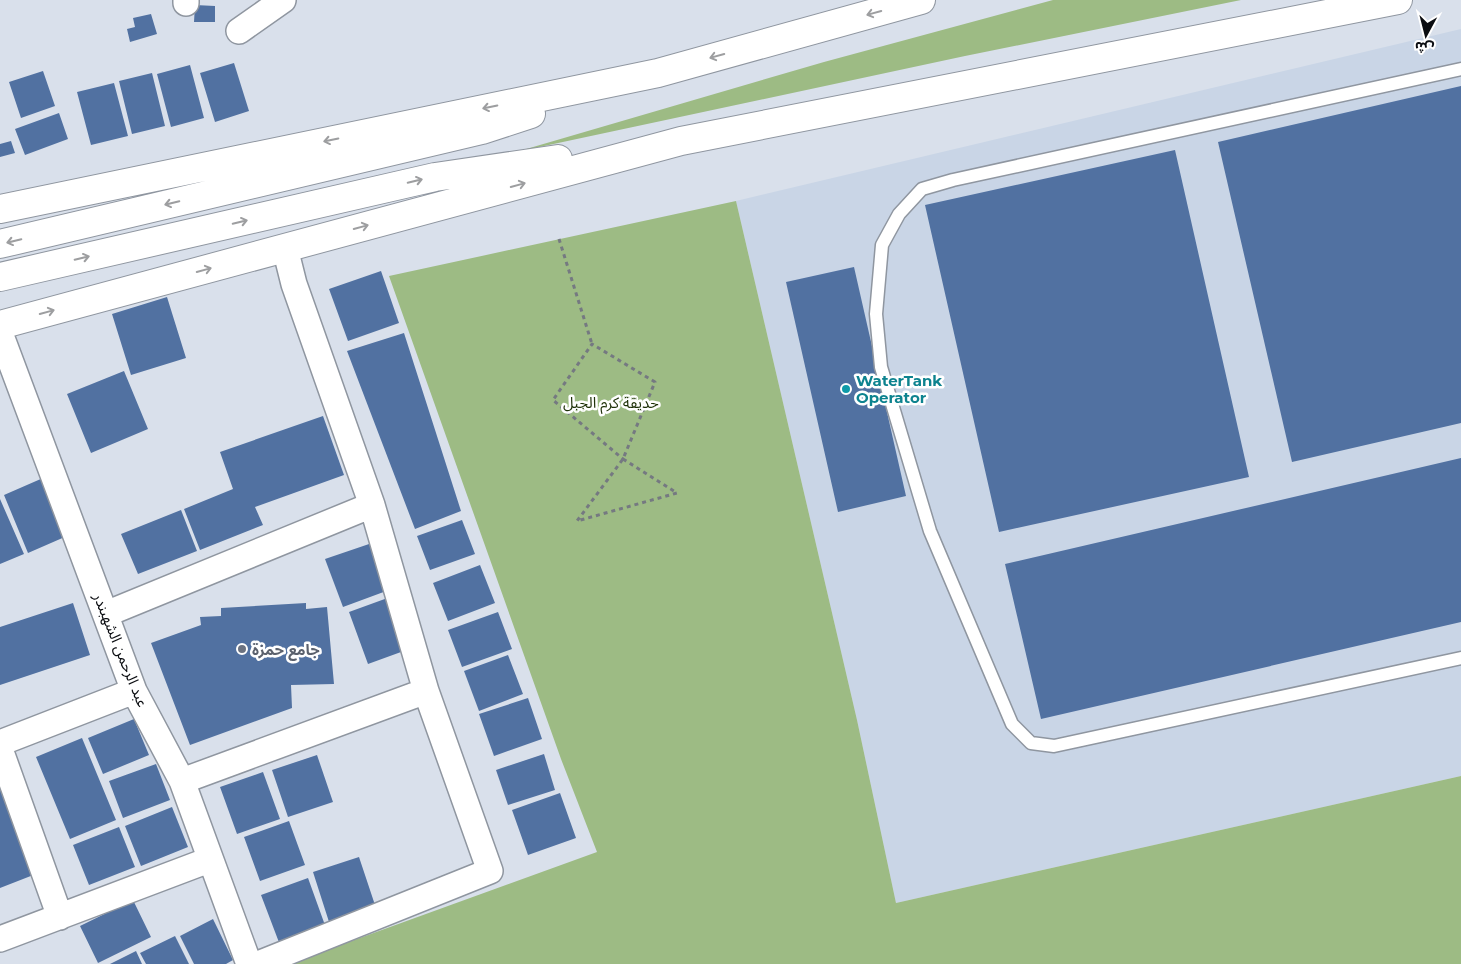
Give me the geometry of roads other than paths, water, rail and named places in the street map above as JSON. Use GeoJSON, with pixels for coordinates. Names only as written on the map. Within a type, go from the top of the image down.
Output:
{"type":"FeatureCollection","features":[{"type":"Feature","properties":{"kind":"main road"},"geometry":{"type":"LineString","coordinates":[[0,244],[482,130],[658,73],[921,0]]}},
{"type":"Feature","properties":{"kind":"main road"},"geometry":{"type":"LineString","coordinates":[[0,277],[435,176],[681,141],[1398,0]]}},
{"type":"Feature","properties":{"kind":"main road"},"geometry":{"type":"LineString","coordinates":[[0,209],[658,73]]}},
{"type":"Feature","properties":{"kind":"main road"},"geometry":{"type":"LineString","coordinates":[[0,325],[681,141]]}},
{"type":"Feature","properties":{"kind":"street"},"geometry":{"type":"LineString","coordinates":[[239,31],[283,0]]}},
{"type":"Feature","properties":{"kind":"street"},"geometry":{"type":"LineString","coordinates":[[258,964],[490,871],[426,691],[372,506],[294,284],[285,248]]}},
{"type":"Feature","properties":{"kind":"street","name":"عبد الرحمن الشهبندر"},"geometry":{"type":"LineString","coordinates":[[0,333],[134,691],[182,781],[209,860],[249,964]]}},
{"type":"Feature","properties":{"kind":"street"},"geometry":{"type":"LineString","coordinates":[[106,614],[372,506]]}},
{"type":"Feature","properties":{"kind":"street"},"geometry":{"type":"LineString","coordinates":[[0,743],[134,691]]}},
{"type":"Feature","properties":{"kind":"street"},"geometry":{"type":"LineString","coordinates":[[182,781],[426,691]]}},
{"type":"Feature","properties":{"kind":"street"},"geometry":{"type":"LineString","coordinates":[[0,749],[60,917]]}},
{"type":"Feature","properties":{"kind":"street"},"geometry":{"type":"LineString","coordinates":[[0,939],[209,860]]}},
{"type":"Feature","properties":{"kind":"lane"},"geometry":{"type":"LineString","coordinates":[[1461,69],[952,180],[922,189],[899,214],[882,245],[876,314],[881,366],[930,531],[1012,724],[1031,743],[1054,746],[1461,658]]}},
{"type":"Feature","properties":{"kind":"place","name":"WaterTank Operator"},"geometry":{"type":"Point","coordinates":[846,389]}},
{"type":"Feature","properties":{"kind":"place","name":"جامع حمزة"},"geometry":{"type":"Point","coordinates":[242,649]}},
{"type":"Feature","properties":{"kind":"park label","name":"حديقة كرم الجبل"},"geometry":{"type":"Point","coordinates":[611,402]}}]}
